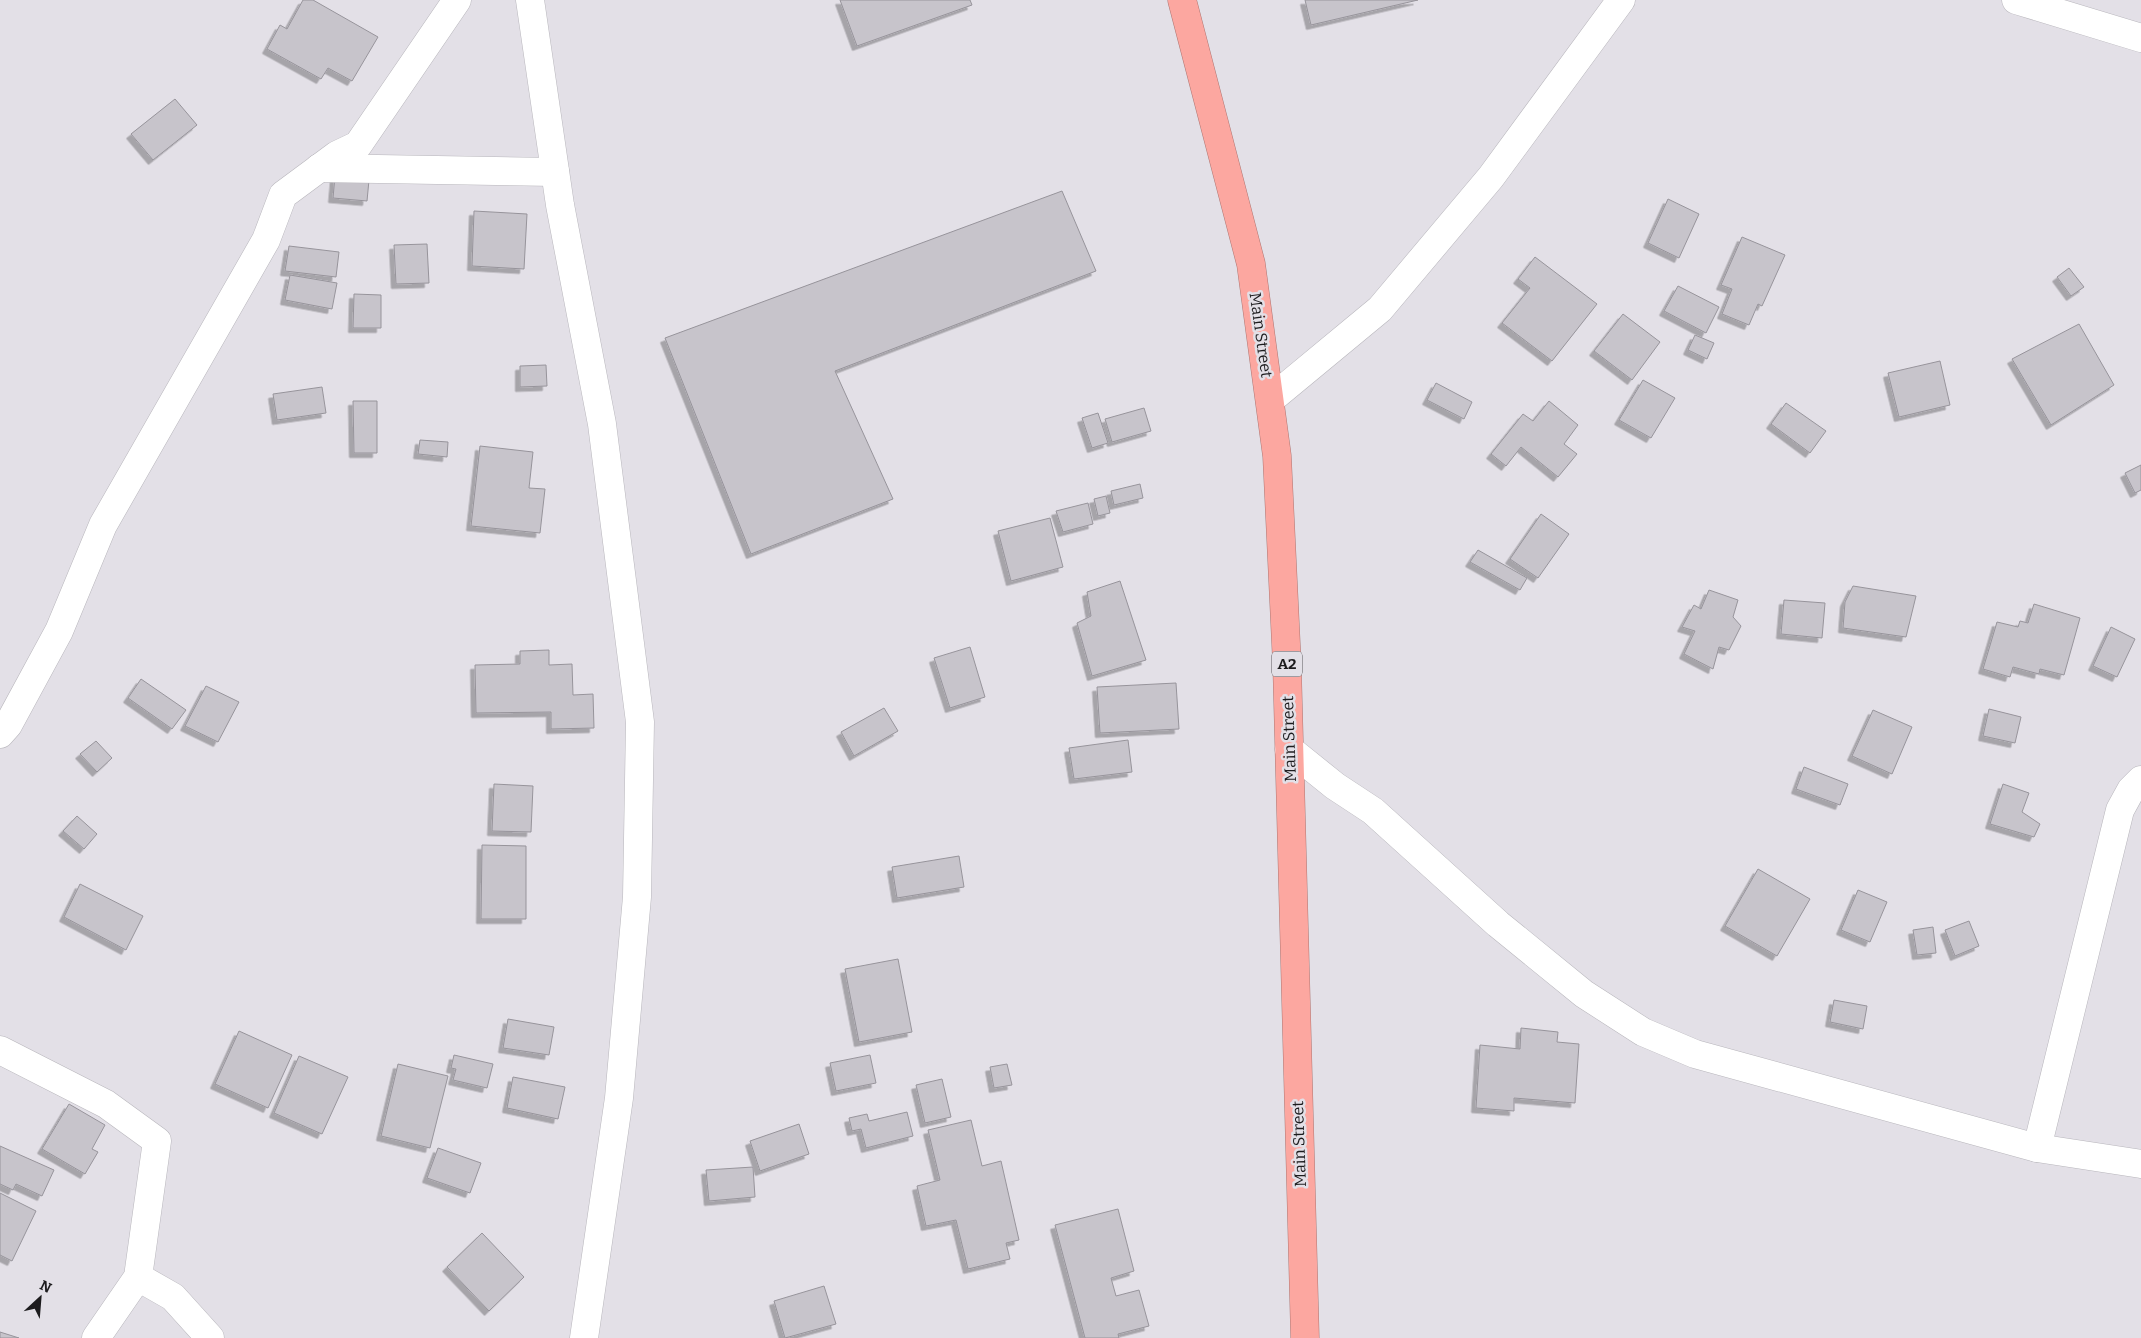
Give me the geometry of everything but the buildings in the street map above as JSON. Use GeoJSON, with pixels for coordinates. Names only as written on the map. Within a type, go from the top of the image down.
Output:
{"type":"FeatureCollection","features":[{"type":"Feature","properties":{"kind":"highway","name":"Main Street"},"geometry":{"type":"LineString","coordinates":[[1182,0],[1251,264],[1277,456],[1289,749],[1305,1338]]}},
{"type":"Feature","properties":{"kind":"street"},"geometry":{"type":"LineString","coordinates":[[0,734],[8,725],[59,631],[102,525],[266,240],[283,195],[337,155],[358,145],[456,0]]}},
{"type":"Feature","properties":{"kind":"street"},"geometry":{"type":"LineString","coordinates":[[530,0],[555,172],[602,424],[640,722],[637,897],[619,1098],[584,1338]]}},
{"type":"Feature","properties":{"kind":"street"},"geometry":{"type":"LineString","coordinates":[[1270,400],[1380,309],[1491,177],[1621,0]]}},
{"type":"Feature","properties":{"kind":"street"},"geometry":{"type":"LineString","coordinates":[[2016,0],[2141,38]]}},
{"type":"Feature","properties":{"kind":"street"},"geometry":{"type":"LineString","coordinates":[[319,168],[555,172]]}},
{"type":"Feature","properties":{"kind":"street"},"geometry":{"type":"LineString","coordinates":[[1289,749],[1335,786],[1373,811],[1498,924],[1584,994],[1643,1032],[1695,1054],[2037,1148],[2141,1164]]}},
{"type":"Feature","properties":{"kind":"street"},"geometry":{"type":"LineString","coordinates":[[2037,1148],[2120,810],[2131,790],[2141,780]]}},
{"type":"Feature","properties":{"kind":"street"},"geometry":{"type":"LineString","coordinates":[[0,1050],[106,1104],[157,1140],[138,1277],[96,1338]]}},
{"type":"Feature","properties":{"kind":"street"},"geometry":{"type":"LineString","coordinates":[[138,1277],[173,1297],[210,1338]]}}]}
